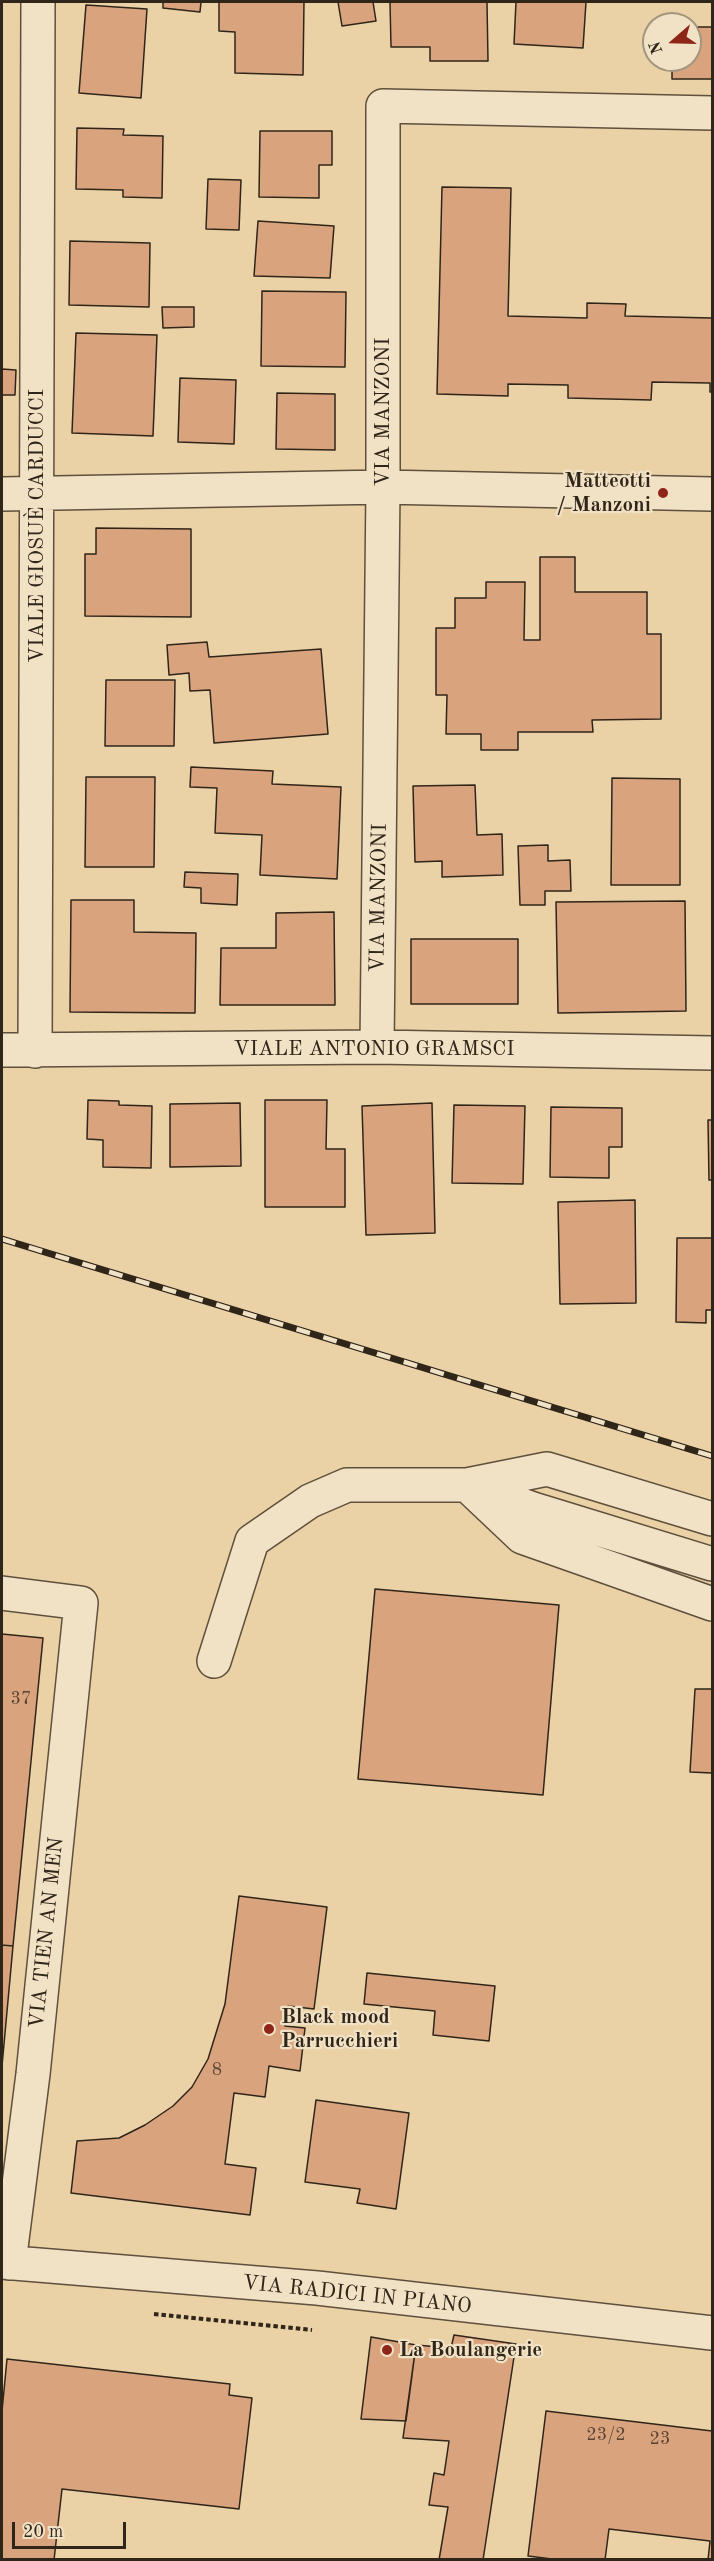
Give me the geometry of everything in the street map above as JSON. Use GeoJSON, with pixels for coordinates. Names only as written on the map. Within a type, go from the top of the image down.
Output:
{"type":"FeatureCollection","features":[{"type":"Feature","properties":{"kind":"street","name":"VIALE GIOSUÈ CARDUCCI"},"geometry":{"type":"LineString","coordinates":[[35,1051],[38,2]]}},
{"type":"Feature","properties":{"kind":"street","name":"VIA MANZONI"},"geometry":{"type":"LineString","coordinates":[[377,1047],[383,488],[383,106],[712,113]]}},
{"type":"Feature","properties":{"kind":"street"},"geometry":{"type":"LineString","coordinates":[[2,494],[383,488],[712,494]]}},
{"type":"Feature","properties":{"kind":"street","name":"VIALE ANTONIO GRAMSCI"},"geometry":{"type":"LineString","coordinates":[[2,1050],[377,1047],[712,1053]]}},
{"type":"Feature","properties":{"kind":"street"},"geometry":{"type":"LineString","coordinates":[[214,1661],[252,1541],[310,1501],[347,1485],[467,1485],[547,1468],[712,1519]]}},
{"type":"Feature","properties":{"kind":"street"},"geometry":{"type":"LineString","coordinates":[[467,1485],[533,1509],[712,1564]]}},
{"type":"Feature","properties":{"kind":"street"},"geometry":{"type":"LineString","coordinates":[[467,1485],[522,1537],[712,1604]]}},
{"type":"Feature","properties":{"kind":"street","name":"VIA TIEN AN MEN"},"geometry":{"type":"LineString","coordinates":[[2,1593],[81,1603],[33,2074],[5,2263]]}},
{"type":"Feature","properties":{"kind":"street","name":"VIA RADICI IN PIANO"},"geometry":{"type":"LineString","coordinates":[[5,2263],[317,2288],[712,2333]]}},
{"type":"Feature","properties":{"kind":"building"},"geometry":{"type":"Polygon","coordinates":[[[163,2],[201,2],[200,12],[163,8],[163,2]]]}},
{"type":"Feature","properties":{"kind":"building"},"geometry":{"type":"Polygon","coordinates":[[[219,2],[304,2],[303,75],[235,73],[235,32],[219,31],[219,2]]]}},
{"type":"Feature","properties":{"kind":"building"},"geometry":{"type":"Polygon","coordinates":[[[338,2],[373,2],[376,21],[342,26],[338,2]]]}},
{"type":"Feature","properties":{"kind":"building"},"geometry":{"type":"Polygon","coordinates":[[[390,2],[487,2],[488,61],[430,61],[430,47],[391,47],[390,2]]]}},
{"type":"Feature","properties":{"kind":"building"},"geometry":{"type":"Polygon","coordinates":[[[516,2],[586,2],[583,48],[514,44],[516,2]]]}},
{"type":"Feature","properties":{"kind":"building"},"geometry":{"type":"Polygon","coordinates":[[[86,5],[147,9],[141,98],[79,93],[86,5]]]}},
{"type":"Feature","properties":{"kind":"building"},"geometry":{"type":"Polygon","coordinates":[[[702,27],[712,27],[712,79],[672,79],[672,72],[702,72],[702,27]]]}},
{"type":"Feature","properties":{"kind":"building"},"geometry":{"type":"Polygon","coordinates":[[[77,128],[124,129],[123,135],[163,136],[162,198],[123,197],[123,190],[76,189],[77,128]]]}},
{"type":"Feature","properties":{"kind":"building"},"geometry":{"type":"Polygon","coordinates":[[[260,131],[332,131],[332,165],[319,165],[319,198],[259,197],[260,131]]]}},
{"type":"Feature","properties":{"kind":"building"},"geometry":{"type":"Polygon","coordinates":[[[208,179],[241,180],[239,230],[206,229],[208,179]]]}},
{"type":"Feature","properties":{"kind":"building"},"geometry":{"type":"Polygon","coordinates":[[[442,187],[511,188],[508,316],[587,318],[587,303],[626,304],[625,316],[712,318],[712,392],[710,392],[710,383],[652,382],[651,400],[568,398],[568,385],[508,384],[508,396],[437,394],[442,187]]]}},
{"type":"Feature","properties":{"kind":"building"},"geometry":{"type":"Polygon","coordinates":[[[258,221],[334,226],[330,278],[254,276],[258,221]]]}},
{"type":"Feature","properties":{"kind":"building"},"geometry":{"type":"Polygon","coordinates":[[[70,241],[150,243],[149,307],[69,305],[70,241]]]}},
{"type":"Feature","properties":{"kind":"building"},"geometry":{"type":"Polygon","coordinates":[[[262,291],[346,292],[345,367],[261,366],[262,291]]]}},
{"type":"Feature","properties":{"kind":"building"},"geometry":{"type":"Polygon","coordinates":[[[162,307],[194,307],[194,327],[163,328],[162,307]]]}},
{"type":"Feature","properties":{"kind":"building"},"geometry":{"type":"Polygon","coordinates":[[[76,333],[157,335],[153,436],[72,433],[76,333]]]}},
{"type":"Feature","properties":{"kind":"building"},"geometry":{"type":"Polygon","coordinates":[[[2,369],[16,370],[15,395],[2,395],[2,369]]]}},
{"type":"Feature","properties":{"kind":"building"},"geometry":{"type":"Polygon","coordinates":[[[180,378],[236,380],[234,444],[178,442],[180,378]]]}},
{"type":"Feature","properties":{"kind":"building"},"geometry":{"type":"Polygon","coordinates":[[[277,393],[335,394],[335,450],[276,449],[277,393]]]}},
{"type":"Feature","properties":{"kind":"building"},"geometry":{"type":"Polygon","coordinates":[[[96,528],[191,529],[191,617],[85,616],[85,554],[96,554],[96,528]]]}},
{"type":"Feature","properties":{"kind":"building"},"geometry":{"type":"Polygon","coordinates":[[[540,557],[575,557],[575,592],[647,592],[647,634],[661,634],[661,719],[592,720],[593,732],[518,732],[518,750],[481,750],[481,734],[446,734],[447,695],[436,695],[436,628],[455,628],[455,598],[486,598],[486,582],[525,582],[524,640],[540,640],[540,557]]]}},
{"type":"Feature","properties":{"kind":"building"},"geometry":{"type":"Polygon","coordinates":[[[207,642],[209,657],[321,649],[328,734],[214,743],[210,690],[190,691],[189,673],[169,675],[167,645],[207,642]]]}},
{"type":"Feature","properties":{"kind":"building"},"geometry":{"type":"Polygon","coordinates":[[[106,680],[175,680],[174,746],[105,746],[106,680]]]}},
{"type":"Feature","properties":{"kind":"building"},"geometry":{"type":"Polygon","coordinates":[[[191,767],[273,771],[272,784],[341,787],[337,879],[260,875],[262,835],[215,833],[217,788],[190,787],[191,767]]]}},
{"type":"Feature","properties":{"kind":"building"},"geometry":{"type":"Polygon","coordinates":[[[86,777],[155,777],[154,867],[85,867],[86,777]]]}},
{"type":"Feature","properties":{"kind":"building"},"geometry":{"type":"Polygon","coordinates":[[[612,778],[680,779],[680,885],[611,885],[612,778]]]}},
{"type":"Feature","properties":{"kind":"building"},"geometry":{"type":"Polygon","coordinates":[[[475,785],[477,835],[502,834],[503,875],[442,877],[442,861],[415,862],[413,786],[475,785]]]}},
{"type":"Feature","properties":{"kind":"building"},"geometry":{"type":"Polygon","coordinates":[[[548,845],[548,861],[570,860],[571,891],[545,891],[545,905],[520,905],[518,846],[548,845]]]}},
{"type":"Feature","properties":{"kind":"building"},"geometry":{"type":"Polygon","coordinates":[[[185,872],[238,874],[237,905],[201,903],[201,888],[184,887],[185,872]]]}},
{"type":"Feature","properties":{"kind":"building"},"geometry":{"type":"Polygon","coordinates":[[[71,900],[134,900],[134,932],[196,933],[195,1013],[70,1012],[71,900]]]}},
{"type":"Feature","properties":{"kind":"building"},"geometry":{"type":"Polygon","coordinates":[[[685,901],[686,1011],[558,1013],[556,902],[685,901]]]}},
{"type":"Feature","properties":{"kind":"building"},"geometry":{"type":"Polygon","coordinates":[[[334,912],[335,1005],[220,1005],[221,948],[276,948],[276,913],[334,912]]]}},
{"type":"Feature","properties":{"kind":"building"},"geometry":{"type":"Polygon","coordinates":[[[411,939],[518,939],[518,1004],[411,1004],[411,939]]]}},
{"type":"Feature","properties":{"kind":"building"},"geometry":{"type":"Polygon","coordinates":[[[88,1100],[119,1101],[119,1105],[152,1106],[151,1168],[103,1167],[103,1140],[87,1139],[88,1100]]]}},
{"type":"Feature","properties":{"kind":"building"},"geometry":{"type":"Polygon","coordinates":[[[265,1100],[327,1100],[326,1149],[345,1149],[345,1207],[265,1207],[265,1100]]]}},
{"type":"Feature","properties":{"kind":"building"},"geometry":{"type":"Polygon","coordinates":[[[240,1103],[241,1166],[170,1167],[170,1104],[240,1103]]]}},
{"type":"Feature","properties":{"kind":"building"},"geometry":{"type":"Polygon","coordinates":[[[432,1103],[435,1233],[366,1235],[362,1106],[432,1103]]]}},
{"type":"Feature","properties":{"kind":"building"},"geometry":{"type":"Polygon","coordinates":[[[454,1105],[525,1106],[523,1184],[452,1183],[454,1105]]]}},
{"type":"Feature","properties":{"kind":"building"},"geometry":{"type":"Polygon","coordinates":[[[551,1107],[622,1108],[622,1147],[609,1147],[609,1178],[550,1177],[551,1107]]]}},
{"type":"Feature","properties":{"kind":"building"},"geometry":{"type":"Polygon","coordinates":[[[708,1120],[712,1120],[712,1180],[709,1180],[708,1120]]]}},
{"type":"Feature","properties":{"kind":"building"},"geometry":{"type":"Polygon","coordinates":[[[635,1200],[636,1303],[560,1304],[558,1202],[635,1200]]]}},
{"type":"Feature","properties":{"kind":"building"},"geometry":{"type":"Polygon","coordinates":[[[677,1238],[712,1238],[712,1310],[706,1310],[706,1323],[676,1322],[677,1238]]]}},
{"type":"Feature","properties":{"kind":"building"},"geometry":{"type":"Polygon","coordinates":[[[375,1589],[559,1605],[543,1795],[358,1779],[375,1589]]]}},
{"type":"Feature","properties":{"kind":"building"},"geometry":{"type":"Polygon","coordinates":[[[2,1634],[43,1638],[13,1946],[2,1945],[2,1634]]]}},
{"type":"Feature","properties":{"kind":"building"},"geometry":{"type":"Polygon","coordinates":[[[695,1689],[712,1689],[712,1773],[690,1772],[695,1689]]]}},
{"type":"Feature","properties":{"kind":"building"},"geometry":{"type":"Polygon","coordinates":[[[239,1896],[327,1907],[314,2009],[288,2006],[285,2026],[305,2028],[300,2071],[269,2066],[265,2097],[234,2093],[225,2164],[256,2168],[250,2215],[71,2193],[77,2141],[119,2138],[145,2125],[173,2106],[192,2087],[208,2059],[225,2004],[239,1896]]]}},
{"type":"Feature","properties":{"kind":"building"},"geometry":{"type":"Polygon","coordinates":[[[2,1945],[13,1946],[2,2066],[2,1945]]]}},
{"type":"Feature","properties":{"kind":"building"},"geometry":{"type":"Polygon","coordinates":[[[367,1973],[495,1986],[489,2041],[433,2035],[435,2011],[364,2004],[367,1973]]]}},
{"type":"Feature","properties":{"kind":"building"},"geometry":{"type":"Polygon","coordinates":[[[316,2100],[409,2113],[396,2209],[357,2203],[360,2189],[305,2182],[316,2100]]]}},
{"type":"Feature","properties":{"kind":"building"},"geometry":{"type":"Polygon","coordinates":[[[454,2335],[516,2344],[483,2560],[439,2560],[448,2507],[429,2505],[434,2473],[444,2475],[449,2441],[403,2438],[416,2345],[451,2348],[454,2335]]]}},
{"type":"Feature","properties":{"kind":"building"},"geometry":{"type":"Polygon","coordinates":[[[371,2337],[416,2345],[406,2421],[361,2419],[371,2337]]]}},
{"type":"Feature","properties":{"kind":"building"},"geometry":{"type":"Polygon","coordinates":[[[7,2359],[230,2384],[229,2395],[252,2398],[239,2509],[62,2489],[54,2560],[2,2560],[2,2411],[7,2359]]]}},
{"type":"Feature","properties":{"kind":"building"},"geometry":{"type":"Polygon","coordinates":[[[546,2411],[712,2431],[712,2560],[708,2560],[710,2541],[609,2529],[605,2560],[560,2560],[528,2556],[546,2411]]]}},
{"type":"Feature","properties":{"kind":"railway"},"geometry":{"type":"LineString","coordinates":[[2,1239],[712,1456]]}},
{"type":"Feature","properties":{"kind":"place","name":"Matteotti / Manzoni"},"geometry":{"type":"Point","coordinates":[663,493]}},
{"type":"Feature","properties":{"kind":"place","name":"Black mood Parrucchieri"},"geometry":{"type":"Point","coordinates":[269,2029]}},
{"type":"Feature","properties":{"kind":"place","name":"La Boulangerie"},"geometry":{"type":"Point","coordinates":[387,2350]}}]}
